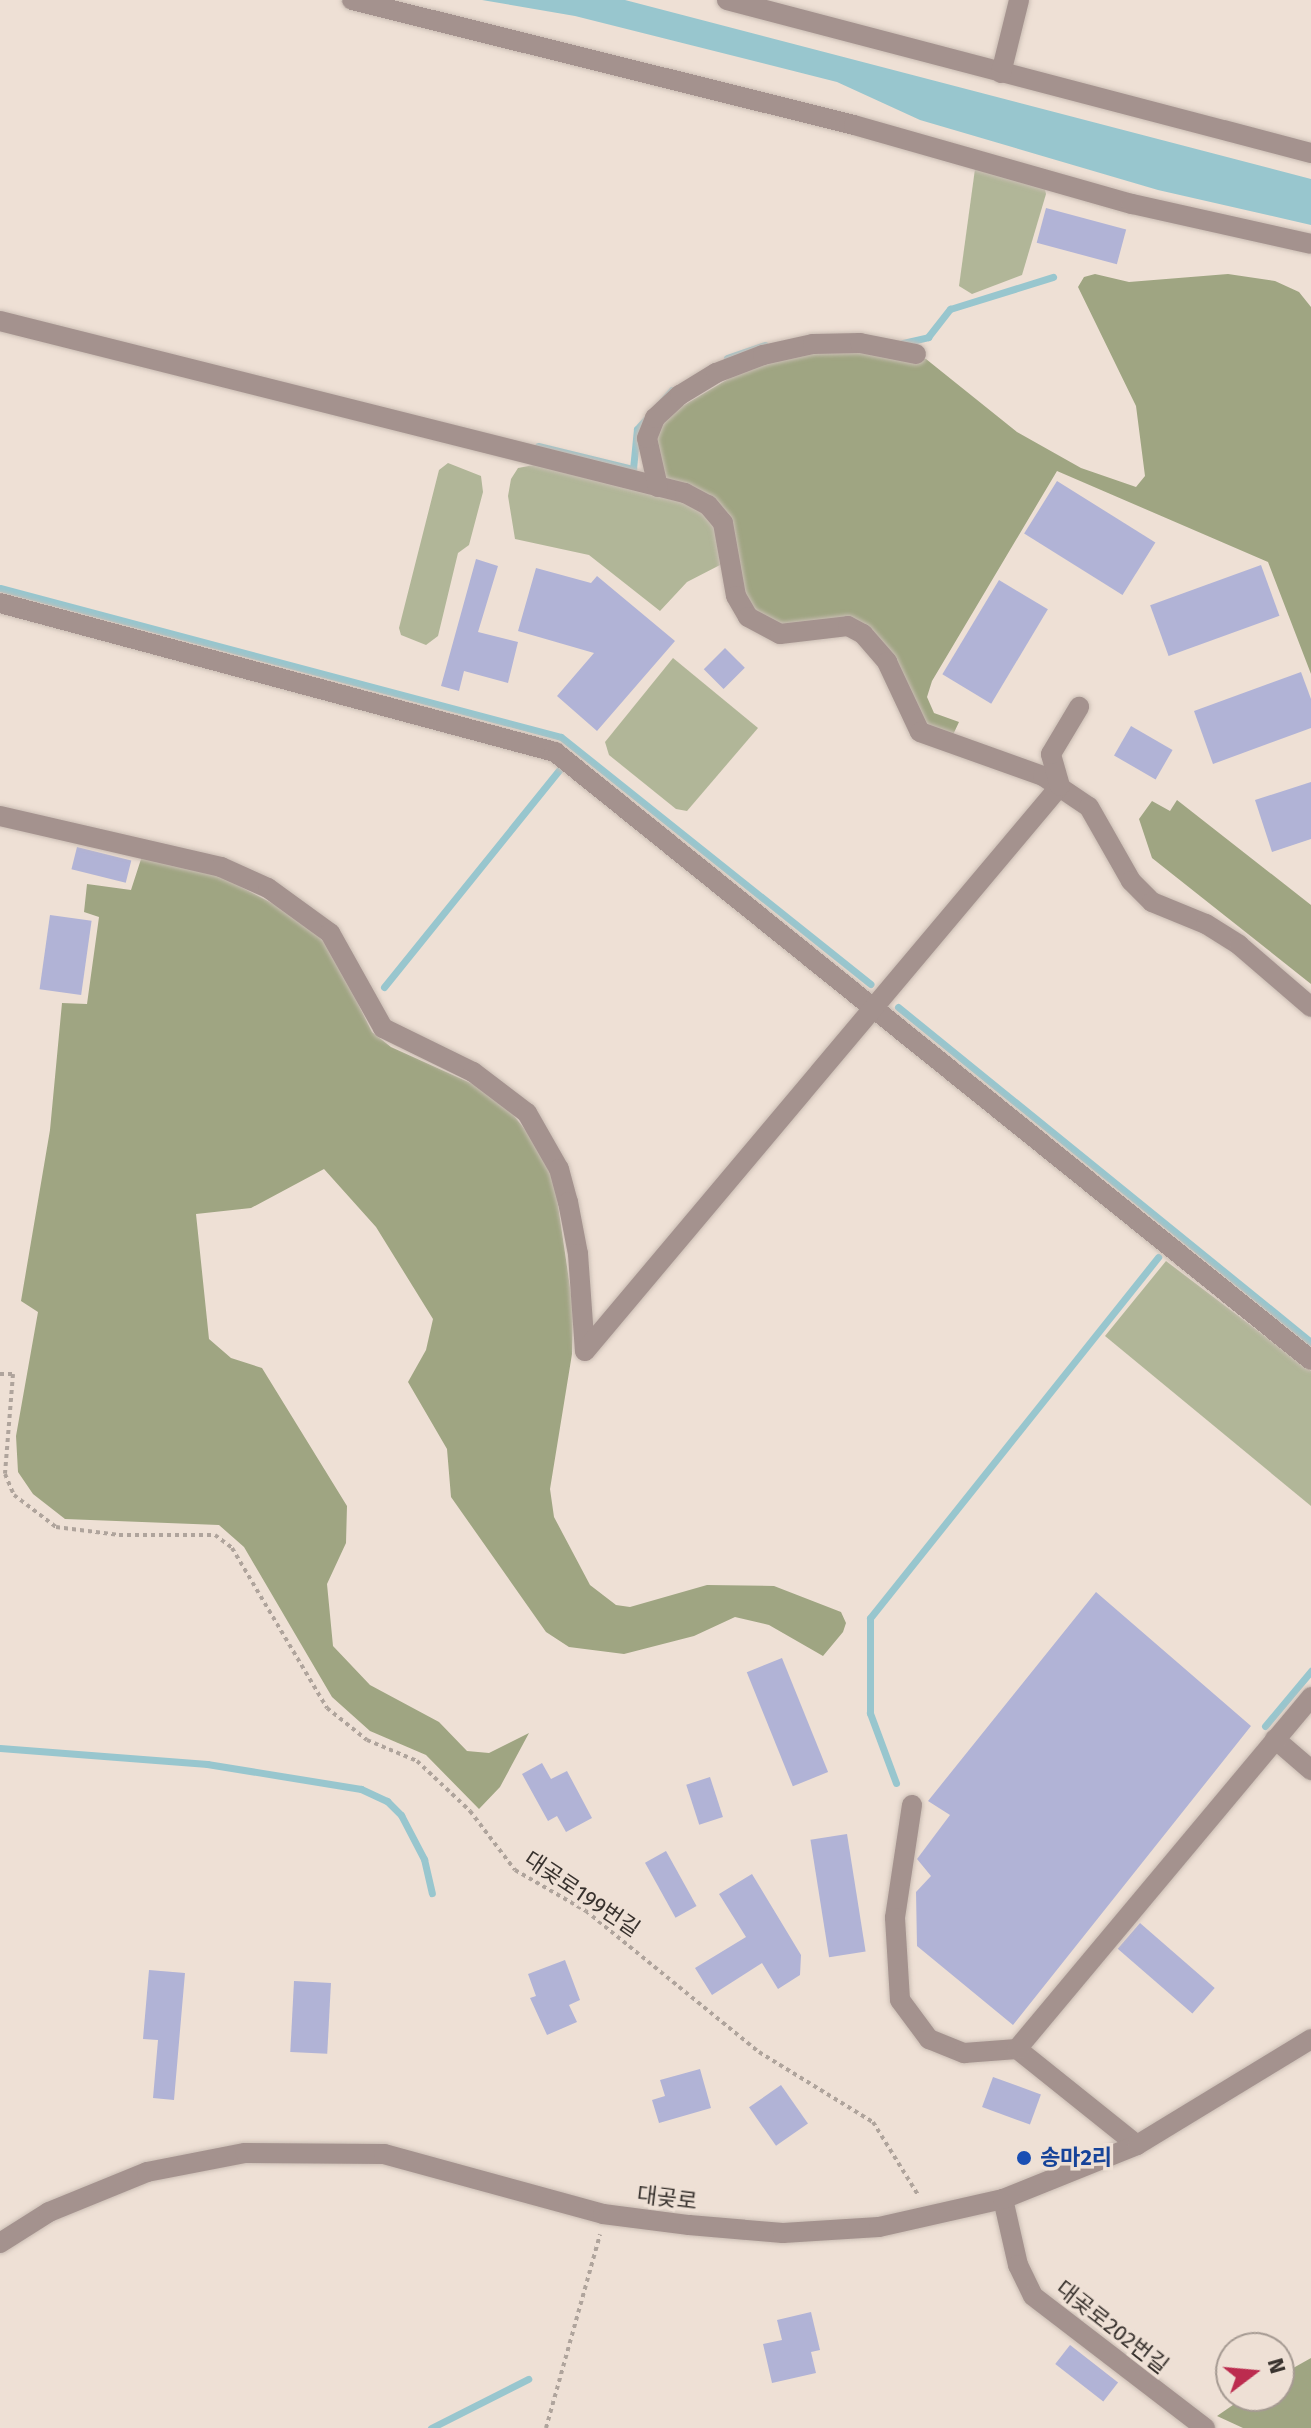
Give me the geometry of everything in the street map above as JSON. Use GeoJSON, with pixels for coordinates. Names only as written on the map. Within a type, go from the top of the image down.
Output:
{"type":"FeatureCollection","features":[{"type":"Feature","properties":{"kind":"street"},"geometry":{"type":"LineString","coordinates":[[352,0],[854,125],[1132,204],[1311,244]]}},
{"type":"Feature","properties":{"kind":"street"},"geometry":{"type":"LineString","coordinates":[[727,0],[1311,153]]}},
{"type":"Feature","properties":{"kind":"street"},"geometry":{"type":"LineString","coordinates":[[1001,73],[1019,0]]}},
{"type":"Feature","properties":{"kind":"street"},"geometry":{"type":"LineString","coordinates":[[0,321],[685,493],[717,514],[728,540],[736,596],[748,617],[780,634],[848,626],[863,634],[887,662],[920,732],[1060,786],[1089,807],[1131,881],[1152,902],[1206,924],[1239,945],[1311,1007]]}},
{"type":"Feature","properties":{"kind":"street"},"geometry":{"type":"LineString","coordinates":[[658,487],[647,438],[655,418],[716,373],[763,355],[813,344],[860,343],[916,354]]}},
{"type":"Feature","properties":{"kind":"street"},"geometry":{"type":"LineString","coordinates":[[0,603],[555,752],[1311,1360]]}},
{"type":"Feature","properties":{"kind":"street"},"geometry":{"type":"LineString","coordinates":[[1060,786],[1051,754],[1079,707]]}},
{"type":"Feature","properties":{"kind":"street"},"geometry":{"type":"LineString","coordinates":[[0,816],[207,863],[268,888],[330,933],[383,1028],[473,1072],[527,1113],[559,1169],[568,1202],[584,1298],[585,1351],[1060,786]]}},
{"type":"Feature","properties":{"kind":"street"},"geometry":{"type":"LineString","coordinates":[[1017,2049],[1311,1697]]}},
{"type":"Feature","properties":{"kind":"street"},"geometry":{"type":"LineString","coordinates":[[1275,1739],[1311,1770]]}},
{"type":"Feature","properties":{"kind":"street"},"geometry":{"type":"LineString","coordinates":[[912,1805],[895,1918],[900,2000],[929,2039],[964,2053],[1017,2049],[1137,2145]]}},
{"type":"Feature","properties":{"kind":"street","name":"대곶로"},"geometry":{"type":"LineString","coordinates":[[0,2243],[49,2212],[147,2172],[245,2153],[384,2154],[603,2214],[783,2233],[929,2218],[1003,2199],[1137,2145],[1311,2039]]}},
{"type":"Feature","properties":{"kind":"street","name":"대곶로202번길"},"geometry":{"type":"LineString","coordinates":[[1003,2199],[1018,2265],[1033,2296],[1205,2428]]}},
{"type":"Feature","properties":{"kind":"path","name":"대곶로199번길"},"geometry":{"type":"LineString","coordinates":[[0,1374],[13,1374],[5,1474],[14,1495],[56,1527],[119,1535],[215,1535],[232,1548],[327,1708],[367,1740],[417,1761],[470,1811],[515,1870],[586,1911],[759,2052],[873,2122],[904,2166],[929,2218]]}},
{"type":"Feature","properties":{"kind":"path"},"geometry":{"type":"LineString","coordinates":[[546,2428],[587,2294],[603,2214]]}},
{"type":"Feature","properties":{"kind":"green space"},"geometry":{"type":"Polygon","coordinates":[[[975,169],[1044,185],[1046,194],[1022,275],[972,294],[959,286],[975,169]]]}},
{"type":"Feature","properties":{"kind":"green space"},"geometry":{"type":"Polygon","coordinates":[[[1095,274],[1129,282],[1228,274],[1275,281],[1299,292],[1311,307],[1311,674],[1268,562],[1057,471],[932,681],[927,697],[934,713],[959,722],[951,739],[923,727],[863,626],[793,629],[747,611],[733,545],[660,472],[655,439],[669,414],[755,363],[863,344],[926,359],[1017,432],[1081,468],[1136,487],[1145,476],[1136,406],[1078,287],[1084,277],[1095,274]]]}},
{"type":"Feature","properties":{"kind":"green space"},"geometry":{"type":"Polygon","coordinates":[[[448,463],[481,476],[483,492],[469,545],[458,553],[438,636],[426,645],[401,635],[399,628],[439,470],[448,463]]]}},
{"type":"Feature","properties":{"kind":"green space"},"geometry":{"type":"Polygon","coordinates":[[[539,464],[668,496],[714,515],[720,565],[687,582],[660,611],[589,555],[515,539],[508,496],[511,479],[518,468],[539,464]]]}},
{"type":"Feature","properties":{"kind":"green space"},"geometry":{"type":"Polygon","coordinates":[[[673,658],[758,728],[687,811],[676,809],[609,755],[605,742],[673,658]]]}},
{"type":"Feature","properties":{"kind":"green space"},"geometry":{"type":"Polygon","coordinates":[[[1177,800],[1311,905],[1311,984],[1152,858],[1139,819],[1152,801],[1170,811],[1177,800]]]}},
{"type":"Feature","properties":{"kind":"green space"},"geometry":{"type":"Polygon","coordinates":[[[142,856],[220,876],[293,914],[330,947],[372,1032],[391,1047],[475,1085],[507,1107],[535,1142],[555,1184],[573,1308],[572,1354],[550,1489],[554,1517],[590,1585],[616,1605],[630,1607],[707,1585],[774,1586],[841,1612],[846,1623],[843,1632],[823,1656],[769,1625],[735,1617],[694,1636],[624,1654],[569,1647],[546,1632],[451,1497],[447,1449],[408,1382],[426,1350],[433,1319],[376,1227],[324,1169],[251,1208],[196,1214],[209,1339],[231,1358],[262,1368],[347,1506],[346,1543],[327,1584],[333,1646],[370,1685],[439,1722],[467,1751],[489,1753],[529,1733],[500,1787],[479,1809],[426,1755],[370,1731],[332,1697],[244,1547],[219,1525],[65,1519],[33,1494],[18,1472],[16,1436],[38,1312],[21,1301],[50,1130],[62,1003],[87,1004],[99,917],[84,912],[87,884],[131,890],[142,856]]]}},
{"type":"Feature","properties":{"kind":"green space"},"geometry":{"type":"Polygon","coordinates":[[[1166,1261],[1311,1371],[1311,1506],[1105,1336],[1166,1261]]]}},
{"type":"Feature","properties":{"kind":"green space"},"geometry":{"type":"Polygon","coordinates":[[[1311,2358],[1311,2428],[1243,2428],[1217,2416],[1223,2412],[1295,2412],[1295,2367],[1311,2358]]]}},
{"type":"Feature","properties":{"kind":"water"},"geometry":{"type":"Polygon","coordinates":[[[482,0],[625,0],[1311,179],[1311,225],[1158,190],[920,120],[837,82],[575,16],[482,0]]]}},
{"type":"Feature","properties":{"kind":"building"},"geometry":{"type":"Polygon","coordinates":[[[1046,208],[1126,229],[1117,264],[1037,243],[1046,208]]]}},
{"type":"Feature","properties":{"kind":"building"},"geometry":{"type":"Polygon","coordinates":[[[1057,481],[1155,542],[1123,595],[1024,534],[1057,481]]]}},
{"type":"Feature","properties":{"kind":"building"},"geometry":{"type":"Polygon","coordinates":[[[476,559],[498,566],[478,632],[518,642],[508,683],[464,671],[459,691],[441,686],[476,559]]]}},
{"type":"Feature","properties":{"kind":"building"},"geometry":{"type":"Polygon","coordinates":[[[1261,565],[1279,616],[1169,656],[1150,605],[1261,565]]]}},
{"type":"Feature","properties":{"kind":"building"},"geometry":{"type":"Polygon","coordinates":[[[536,568],[591,583],[597,576],[675,641],[597,731],[557,696],[594,653],[518,631],[536,568]]]}},
{"type":"Feature","properties":{"kind":"building"},"geometry":{"type":"Polygon","coordinates":[[[999,580],[1048,609],[991,704],[942,674],[999,580]]]}},
{"type":"Feature","properties":{"kind":"building"},"geometry":{"type":"Polygon","coordinates":[[[725,648],[745,668],[724,689],[704,669],[725,648]]]}},
{"type":"Feature","properties":{"kind":"building"},"geometry":{"type":"Polygon","coordinates":[[[1301,672],[1311,699],[1311,728],[1213,764],[1194,711],[1301,672]]]}},
{"type":"Feature","properties":{"kind":"building"},"geometry":{"type":"Polygon","coordinates":[[[1131,726],[1173,750],[1156,779],[1114,755],[1131,726]]]}},
{"type":"Feature","properties":{"kind":"building"},"geometry":{"type":"Polygon","coordinates":[[[1311,782],[1311,839],[1272,852],[1255,800],[1311,782]]]}},
{"type":"Feature","properties":{"kind":"building"},"geometry":{"type":"Polygon","coordinates":[[[77,847],[131,861],[126,883],[71,869],[77,847]]]}},
{"type":"Feature","properties":{"kind":"building"},"geometry":{"type":"Polygon","coordinates":[[[50,915],[92,921],[81,995],[40,989],[50,915]]]}},
{"type":"Feature","properties":{"kind":"building"},"geometry":{"type":"Polygon","coordinates":[[[1096,1592],[1251,1726],[1013,2025],[917,1946],[916,1892],[931,1876],[917,1859],[950,1815],[928,1801],[1096,1592]]]}},
{"type":"Feature","properties":{"kind":"building"},"geometry":{"type":"Polygon","coordinates":[[[782,1658],[828,1772],[793,1786],[747,1672],[782,1658]]]}},
{"type":"Feature","properties":{"kind":"building"},"geometry":{"type":"Polygon","coordinates":[[[542,1763],[551,1779],[567,1771],[592,1818],[566,1832],[557,1816],[548,1821],[522,1774],[542,1763]]]}},
{"type":"Feature","properties":{"kind":"building"},"geometry":{"type":"Polygon","coordinates":[[[710,1777],[723,1817],[699,1825],[686,1785],[710,1777]]]}},
{"type":"Feature","properties":{"kind":"building"},"geometry":{"type":"Polygon","coordinates":[[[847,1834],[866,1952],[829,1957],[810,1840],[847,1834]]]}},
{"type":"Feature","properties":{"kind":"building"},"geometry":{"type":"Polygon","coordinates":[[[666,1851],[697,1906],[676,1918],[645,1863],[666,1851]]]}},
{"type":"Feature","properties":{"kind":"building"},"geometry":{"type":"Polygon","coordinates":[[[752,1874],[801,1955],[800,1975],[778,1989],[762,1963],[712,1995],[695,1968],[746,1937],[719,1894],[752,1874]]]}},
{"type":"Feature","properties":{"kind":"building"},"geometry":{"type":"Polygon","coordinates":[[[1140,1923],[1215,1988],[1192,2014],[1118,1949],[1140,1923]]]}},
{"type":"Feature","properties":{"kind":"building"},"geometry":{"type":"Polygon","coordinates":[[[565,1960],[580,2000],[569,2005],[577,2022],[547,2035],[530,1998],[536,1996],[528,1974],[565,1960]]]}},
{"type":"Feature","properties":{"kind":"building"},"geometry":{"type":"Polygon","coordinates":[[[149,1970],[185,1973],[174,2100],[153,2098],[158,2040],[143,2039],[149,1970]]]}},
{"type":"Feature","properties":{"kind":"building"},"geometry":{"type":"Polygon","coordinates":[[[294,1981],[331,1983],[327,2054],[290,2052],[294,1981]]]}},
{"type":"Feature","properties":{"kind":"building"},"geometry":{"type":"Polygon","coordinates":[[[700,2069],[711,2108],[659,2123],[652,2100],[665,2096],[660,2080],[700,2069]]]}},
{"type":"Feature","properties":{"kind":"building"},"geometry":{"type":"Polygon","coordinates":[[[993,2077],[1041,2094],[1030,2125],[982,2107],[993,2077]]]}},
{"type":"Feature","properties":{"kind":"building"},"geometry":{"type":"Polygon","coordinates":[[[781,2085],[808,2124],[776,2146],[749,2107],[781,2085]]]}},
{"type":"Feature","properties":{"kind":"building"},"geometry":{"type":"Polygon","coordinates":[[[811,2312],[820,2350],[811,2352],[816,2373],[772,2383],[763,2344],[782,2340],[777,2320],[811,2312]]]}},
{"type":"Feature","properties":{"kind":"building"},"geometry":{"type":"Polygon","coordinates":[[[1070,2345],[1118,2383],[1103,2401],[1055,2364],[1070,2345]]]}},
{"type":"Feature","properties":{"kind":"waterway"},"geometry":{"type":"LineString","coordinates":[[903,343],[928,337],[950,309],[1053,277]]}},
{"type":"Feature","properties":{"kind":"waterway"},"geometry":{"type":"LineString","coordinates":[[727,358],[765,345]]}},
{"type":"Feature","properties":{"kind":"waterway"},"geometry":{"type":"LineString","coordinates":[[538,446],[633,469],[637,429],[672,390]]}},
{"type":"Feature","properties":{"kind":"waterway"},"geometry":{"type":"LineString","coordinates":[[0,588],[561,737],[870,984]]}},
{"type":"Feature","properties":{"kind":"waterway"},"geometry":{"type":"LineString","coordinates":[[384,987],[561,768]]}},
{"type":"Feature","properties":{"kind":"waterway"},"geometry":{"type":"LineString","coordinates":[[898,1007],[1311,1342]]}},
{"type":"Feature","properties":{"kind":"waterway"},"geometry":{"type":"LineString","coordinates":[[896,1783],[870,1713],[870,1618],[1158,1257]]}},
{"type":"Feature","properties":{"kind":"waterway"},"geometry":{"type":"LineString","coordinates":[[1265,1726],[1311,1671]]}},
{"type":"Feature","properties":{"kind":"waterway"},"geometry":{"type":"LineString","coordinates":[[0,1748],[207,1764],[361,1789],[387,1801],[401,1815],[424,1859],[432,1893]]}},
{"type":"Feature","properties":{"kind":"waterway"},"geometry":{"type":"LineString","coordinates":[[431,2428],[528,2379]]}},
{"type":"Feature","properties":{"kind":"place","name":"송마2리"},"geometry":{"type":"Point","coordinates":[1024,2158]}}]}
